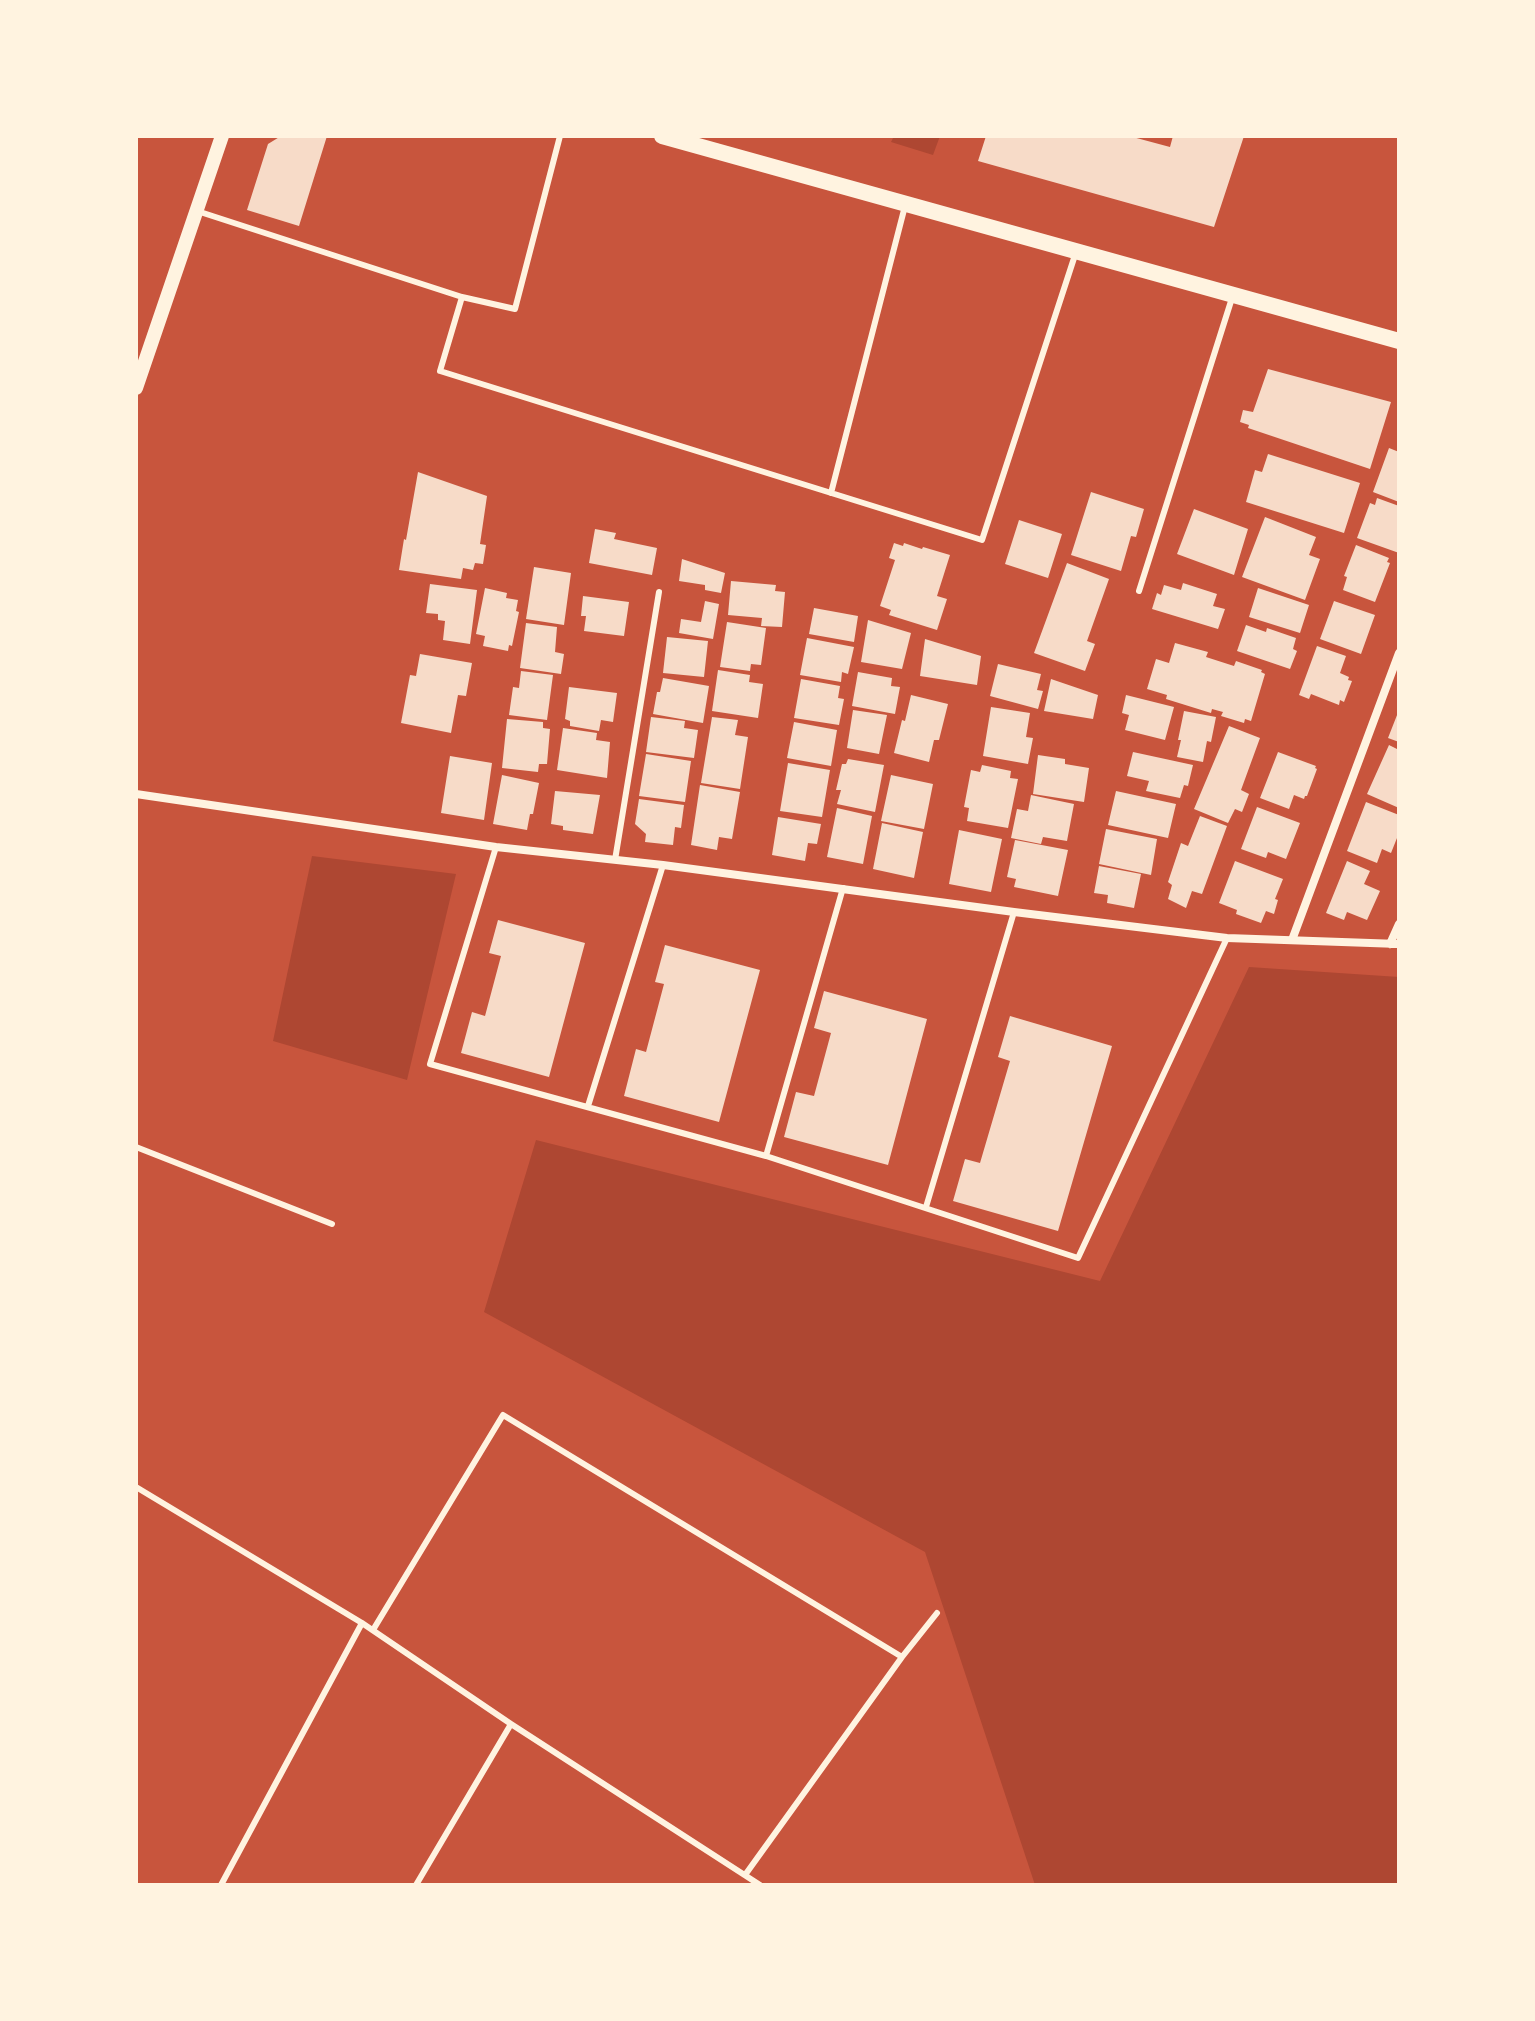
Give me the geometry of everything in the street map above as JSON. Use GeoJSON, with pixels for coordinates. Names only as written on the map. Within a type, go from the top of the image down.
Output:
{"type":"FeatureCollection","features":[{"type":"Feature","properties":{"kind":"main road"},"geometry":{"type":"LineString","coordinates":[[662,136],[1399,341]]}},
{"type":"Feature","properties":{"kind":"street"},"geometry":{"type":"LineString","coordinates":[[136,388],[140,362],[222,136]]}},
{"type":"Feature","properties":{"kind":"street"},"geometry":{"type":"LineString","coordinates":[[1292,940],[1399,653]]}},
{"type":"Feature","properties":{"kind":"street"},"geometry":{"type":"LineString","coordinates":[[136,794],[496,847],[663,865],[1227,938],[1395,944],[1399,924]]}},
{"type":"Feature","properties":{"kind":"lane"},"geometry":{"type":"LineString","coordinates":[[197,211],[462,297],[515,309],[560,136]]}},
{"type":"Feature","properties":{"kind":"lane"},"geometry":{"type":"LineString","coordinates":[[831,493],[906,202]]}},
{"type":"Feature","properties":{"kind":"lane"},"geometry":{"type":"LineString","coordinates":[[462,297],[440,371],[982,540],[1076,251]]}},
{"type":"Feature","properties":{"kind":"lane"},"geometry":{"type":"LineString","coordinates":[[1139,591],[1233,294]]}},
{"type":"Feature","properties":{"kind":"lane"},"geometry":{"type":"LineString","coordinates":[[615,860],[659,592]]}},
{"type":"Feature","properties":{"kind":"lane"},"geometry":{"type":"LineString","coordinates":[[496,847],[430,1064],[766,1156],[1078,1258],[1227,938]]}},
{"type":"Feature","properties":{"kind":"lane"},"geometry":{"type":"LineString","coordinates":[[588,1106],[663,865]]}},
{"type":"Feature","properties":{"kind":"lane"},"geometry":{"type":"LineString","coordinates":[[766,1156],[843,888]]}},
{"type":"Feature","properties":{"kind":"lane"},"geometry":{"type":"LineString","coordinates":[[926,1207],[1014,912]]}},
{"type":"Feature","properties":{"kind":"lane"},"geometry":{"type":"LineString","coordinates":[[136,1147],[332,1224]]}},
{"type":"Feature","properties":{"kind":"lane"},"geometry":{"type":"LineString","coordinates":[[373,1630],[503,1415],[902,1657]]}},
{"type":"Feature","properties":{"kind":"lane"},"geometry":{"type":"LineString","coordinates":[[136,1487],[373,1630],[511,1724],[760,1885]]}},
{"type":"Feature","properties":{"kind":"lane"},"geometry":{"type":"LineString","coordinates":[[745,1875],[937,1613]]}},
{"type":"Feature","properties":{"kind":"lane"},"geometry":{"type":"LineString","coordinates":[[221,1885],[362,1623]]}},
{"type":"Feature","properties":{"kind":"lane"},"geometry":{"type":"LineString","coordinates":[[416,1885],[511,1724]]}},
{"type":"Feature","properties":{"kind":"shaded area"},"geometry":{"type":"Polygon","coordinates":[[[894,136],[940,136],[933,155],[891,142],[894,136]]]}},
{"type":"Feature","properties":{"kind":"shaded area"},"geometry":{"type":"Polygon","coordinates":[[[312,856],[456,874],[407,1080],[273,1041],[312,856]]]}},
{"type":"Feature","properties":{"kind":"shaded area"},"geometry":{"type":"Polygon","coordinates":[[[1249,967],[1399,977],[1399,1885],[1035,1885],[925,1552],[484,1312],[536,1140],[1100,1281],[1249,967]]]}},
{"type":"Feature","properties":{"kind":"building"},"geometry":{"type":"Polygon","coordinates":[[[281,136],[327,136],[299,226],[247,210],[268,144],[281,136]]]}},
{"type":"Feature","properties":{"kind":"building"},"geometry":{"type":"Polygon","coordinates":[[[986,136],[1129,136],[1170,147],[1173,136],[1244,136],[1214,227],[978,161],[986,136]]]}},
{"type":"Feature","properties":{"kind":"building"},"geometry":{"type":"Polygon","coordinates":[[[1268,369],[1391,402],[1370,469],[1248,428],[1249,425],[1240,422],[1243,410],[1253,412],[1268,369]]]}},
{"type":"Feature","properties":{"kind":"building"},"geometry":{"type":"Polygon","coordinates":[[[1389,448],[1399,452],[1399,502],[1373,492],[1389,448]]]}},
{"type":"Feature","properties":{"kind":"building"},"geometry":{"type":"Polygon","coordinates":[[[1268,454],[1360,483],[1344,533],[1246,502],[1255,470],[1262,472],[1268,454]]]}},
{"type":"Feature","properties":{"kind":"building"},"geometry":{"type":"Polygon","coordinates":[[[418,472],[487,496],[480,544],[486,545],[483,564],[475,563],[473,570],[463,568],[461,579],[399,570],[418,472]]]}},
{"type":"Feature","properties":{"kind":"building"},"geometry":{"type":"Polygon","coordinates":[[[1091,492],[1144,509],[1136,537],[1131,536],[1121,571],[1071,555],[1091,492]]]}},
{"type":"Feature","properties":{"kind":"building"},"geometry":{"type":"Polygon","coordinates":[[[1377,498],[1399,506],[1399,553],[1357,538],[1370,503],[1375,505],[1377,498]]]}},
{"type":"Feature","properties":{"kind":"building"},"geometry":{"type":"Polygon","coordinates":[[[1194,509],[1248,529],[1234,575],[1177,554],[1194,509]]]}},
{"type":"Feature","properties":{"kind":"building"},"geometry":{"type":"Polygon","coordinates":[[[1265,517],[1316,537],[1309,555],[1320,559],[1305,600],[1242,577],[1265,517]]]}},
{"type":"Feature","properties":{"kind":"building"},"geometry":{"type":"Polygon","coordinates":[[[1019,520],[1062,534],[1048,578],[1005,564],[1019,520]]]}},
{"type":"Feature","properties":{"kind":"building"},"geometry":{"type":"Polygon","coordinates":[[[595,529],[616,533],[614,539],[657,548],[652,575],[589,563],[595,529]]]}},
{"type":"Feature","properties":{"kind":"building"},"geometry":{"type":"Polygon","coordinates":[[[894,543],[950,555],[937,596],[947,599],[937,630],[889,615],[891,610],[880,606],[895,560],[889,558],[894,543]]]}},
{"type":"Feature","properties":{"kind":"building"},"geometry":{"type":"Polygon","coordinates":[[[1356,545],[1389,558],[1387,562],[1390,563],[1375,602],[1343,590],[1347,577],[1344,576],[1356,545]]]}},
{"type":"Feature","properties":{"kind":"building"},"geometry":{"type":"Polygon","coordinates":[[[682,559],[725,573],[721,593],[705,590],[705,585],[679,581],[682,559]]]}},
{"type":"Feature","properties":{"kind":"building"},"geometry":{"type":"Polygon","coordinates":[[[1067,563],[1109,579],[1087,641],[1095,644],[1085,671],[1034,653],[1067,563]]]}},
{"type":"Feature","properties":{"kind":"building"},"geometry":{"type":"Polygon","coordinates":[[[534,567],[571,573],[564,625],[526,619],[534,567]]]}},
{"type":"Feature","properties":{"kind":"building"},"geometry":{"type":"Polygon","coordinates":[[[731,581],[776,585],[775,591],[785,592],[782,627],[761,626],[762,618],[728,615],[731,581]]]}},
{"type":"Feature","properties":{"kind":"building"},"geometry":{"type":"Polygon","coordinates":[[[1183,583],[1217,594],[1213,606],[1225,609],[1218,629],[1152,609],[1157,593],[1161,595],[1164,585],[1181,590],[1183,583]]]}},
{"type":"Feature","properties":{"kind":"building"},"geometry":{"type":"Polygon","coordinates":[[[430,584],[477,590],[470,644],[443,640],[445,621],[438,620],[438,614],[426,613],[430,584]]]}},
{"type":"Feature","properties":{"kind":"building"},"geometry":{"type":"Polygon","coordinates":[[[485,588],[507,593],[506,598],[518,600],[516,611],[519,612],[512,646],[509,645],[508,651],[483,646],[485,636],[476,634],[485,588]]]}},
{"type":"Feature","properties":{"kind":"building"},"geometry":{"type":"Polygon","coordinates":[[[1258,588],[1309,605],[1300,633],[1249,617],[1258,588]]]}},
{"type":"Feature","properties":{"kind":"building"},"geometry":{"type":"Polygon","coordinates":[[[583,596],[629,602],[624,636],[584,631],[586,616],[581,616],[583,596]]]}},
{"type":"Feature","properties":{"kind":"building"},"geometry":{"type":"Polygon","coordinates":[[[705,601],[719,604],[713,639],[679,633],[681,619],[701,622],[705,601]]]}},
{"type":"Feature","properties":{"kind":"building"},"geometry":{"type":"Polygon","coordinates":[[[1334,601],[1375,615],[1361,654],[1320,639],[1334,601]]]}},
{"type":"Feature","properties":{"kind":"building"},"geometry":{"type":"Polygon","coordinates":[[[814,608],[858,616],[854,642],[809,634],[814,608]]]}},
{"type":"Feature","properties":{"kind":"building"},"geometry":{"type":"Polygon","coordinates":[[[868,620],[911,633],[902,669],[861,662],[868,620]]]}},
{"type":"Feature","properties":{"kind":"building"},"geometry":{"type":"Polygon","coordinates":[[[727,622],[766,628],[761,665],[751,664],[750,671],[720,667],[727,622]]]}},
{"type":"Feature","properties":{"kind":"building"},"geometry":{"type":"Polygon","coordinates":[[[526,623],[557,627],[555,652],[564,654],[561,674],[520,668],[526,623]]]}},
{"type":"Feature","properties":{"kind":"building"},"geometry":{"type":"Polygon","coordinates":[[[1246,625],[1296,638],[1293,649],[1297,651],[1290,669],[1237,651],[1246,625]]]}},
{"type":"Feature","properties":{"kind":"building"},"geometry":{"type":"Polygon","coordinates":[[[667,637],[708,641],[704,677],[663,673],[667,637]]]}},
{"type":"Feature","properties":{"kind":"building"},"geometry":{"type":"Polygon","coordinates":[[[807,638],[854,647],[848,674],[842,672],[841,682],[800,675],[807,638]]]}},
{"type":"Feature","properties":{"kind":"building"},"geometry":{"type":"Polygon","coordinates":[[[925,639],[981,656],[977,685],[920,676],[925,639]]]}},
{"type":"Feature","properties":{"kind":"building"},"geometry":{"type":"Polygon","coordinates":[[[1175,643],[1208,652],[1206,657],[1234,666],[1236,661],[1262,670],[1265,674],[1251,721],[1245,719],[1244,723],[1221,716],[1223,712],[1212,709],[1211,713],[1166,699],[1167,695],[1147,689],[1156,659],[1169,663],[1175,643]]]}},
{"type":"Feature","properties":{"kind":"building"},"geometry":{"type":"Polygon","coordinates":[[[1317,646],[1346,656],[1340,673],[1352,681],[1344,702],[1340,700],[1339,705],[1311,694],[1309,699],[1299,695],[1317,646]]]}},
{"type":"Feature","properties":{"kind":"building"},"geometry":{"type":"Polygon","coordinates":[[[420,654],[472,663],[466,696],[458,695],[451,733],[401,723],[410,675],[416,676],[420,654]]]}},
{"type":"Feature","properties":{"kind":"building"},"geometry":{"type":"Polygon","coordinates":[[[998,664],[1041,674],[1037,690],[1043,691],[1038,709],[990,696],[998,664]]]}},
{"type":"Feature","properties":{"kind":"building"},"geometry":{"type":"Polygon","coordinates":[[[718,670],[750,675],[749,682],[763,684],[758,718],[712,711],[718,670]]]}},
{"type":"Feature","properties":{"kind":"building"},"geometry":{"type":"Polygon","coordinates":[[[521,671],[553,675],[547,720],[509,715],[513,687],[519,688],[521,671]]]}},
{"type":"Feature","properties":{"kind":"building"},"geometry":{"type":"Polygon","coordinates":[[[858,672],[892,678],[891,686],[900,687],[895,714],[852,706],[858,672]]]}},
{"type":"Feature","properties":{"kind":"building"},"geometry":{"type":"Polygon","coordinates":[[[663,678],[709,686],[703,723],[653,714],[663,678]]]}},
{"type":"Feature","properties":{"kind":"building"},"geometry":{"type":"Polygon","coordinates":[[[801,679],[840,686],[838,698],[844,699],[839,725],[794,718],[801,679]]]}},
{"type":"Feature","properties":{"kind":"building"},"geometry":{"type":"Polygon","coordinates":[[[1051,679],[1098,695],[1093,719],[1044,711],[1051,679]]]}},
{"type":"Feature","properties":{"kind":"building"},"geometry":{"type":"Polygon","coordinates":[[[569,687],[617,693],[613,722],[601,720],[599,731],[570,726],[570,721],[565,719],[569,687]]]}},
{"type":"Feature","properties":{"kind":"building"},"geometry":{"type":"Polygon","coordinates":[[[911,695],[948,704],[939,740],[934,740],[929,762],[894,753],[911,695]]]}},
{"type":"Feature","properties":{"kind":"building"},"geometry":{"type":"Polygon","coordinates":[[[1126,695],[1174,707],[1165,740],[1125,730],[1129,715],[1122,713],[1126,695]]]}},
{"type":"Feature","properties":{"kind":"building"},"geometry":{"type":"Polygon","coordinates":[[[991,707],[1030,713],[1026,737],[1033,738],[1028,764],[983,756],[991,707]]]}},
{"type":"Feature","properties":{"kind":"building"},"geometry":{"type":"Polygon","coordinates":[[[853,710],[887,715],[879,754],[847,748],[853,710]]]}},
{"type":"Feature","properties":{"kind":"building"},"geometry":{"type":"Polygon","coordinates":[[[1399,710],[1399,742],[1388,738],[1399,710]]]}},
{"type":"Feature","properties":{"kind":"building"},"geometry":{"type":"Polygon","coordinates":[[[1184,711],[1216,717],[1203,762],[1177,757],[1184,711]]]}},
{"type":"Feature","properties":{"kind":"building"},"geometry":{"type":"Polygon","coordinates":[[[651,717],[685,721],[684,728],[698,730],[694,758],[646,752],[651,717]]]}},
{"type":"Feature","properties":{"kind":"building"},"geometry":{"type":"Polygon","coordinates":[[[712,717],[738,720],[735,735],[748,737],[740,789],[701,783],[712,717]]]}},
{"type":"Feature","properties":{"kind":"building"},"geometry":{"type":"Polygon","coordinates":[[[507,719],[543,722],[543,728],[550,729],[547,764],[539,764],[538,772],[502,768],[507,719]]]}},
{"type":"Feature","properties":{"kind":"building"},"geometry":{"type":"Polygon","coordinates":[[[794,722],[837,730],[831,766],[787,758],[794,722]]]}},
{"type":"Feature","properties":{"kind":"building"},"geometry":{"type":"Polygon","coordinates":[[[1229,726],[1260,738],[1241,790],[1249,794],[1242,812],[1235,809],[1228,823],[1194,809],[1229,726]]]}},
{"type":"Feature","properties":{"kind":"building"},"geometry":{"type":"Polygon","coordinates":[[[563,728],[597,733],[596,740],[610,742],[607,778],[557,770],[563,728]]]}},
{"type":"Feature","properties":{"kind":"building"},"geometry":{"type":"Polygon","coordinates":[[[1389,745],[1399,750],[1399,808],[1367,794],[1389,745]]]}},
{"type":"Feature","properties":{"kind":"building"},"geometry":{"type":"Polygon","coordinates":[[[1133,752],[1193,765],[1188,786],[1184,785],[1180,798],[1146,791],[1149,781],[1127,776],[1133,752]]]}},
{"type":"Feature","properties":{"kind":"building"},"geometry":{"type":"Polygon","coordinates":[[[1278,752],[1317,769],[1307,796],[1304,799],[1294,795],[1289,809],[1260,798],[1278,752]]]}},
{"type":"Feature","properties":{"kind":"building"},"geometry":{"type":"Polygon","coordinates":[[[646,754],[691,761],[685,802],[639,796],[646,754]]]}},
{"type":"Feature","properties":{"kind":"building"},"geometry":{"type":"Polygon","coordinates":[[[1038,755],[1065,759],[1065,764],[1089,768],[1084,802],[1033,794],[1038,755]]]}},
{"type":"Feature","properties":{"kind":"building"},"geometry":{"type":"Polygon","coordinates":[[[450,756],[492,763],[484,820],[441,813],[450,756]]]}},
{"type":"Feature","properties":{"kind":"building"},"geometry":{"type":"Polygon","coordinates":[[[848,759],[884,765],[875,812],[837,804],[841,790],[836,790],[842,764],[846,764],[848,759]]]}},
{"type":"Feature","properties":{"kind":"building"},"geometry":{"type":"Polygon","coordinates":[[[788,763],[830,770],[822,817],[780,811],[788,763]]]}},
{"type":"Feature","properties":{"kind":"building"},"geometry":{"type":"Polygon","coordinates":[[[982,765],[1011,771],[1010,778],[1018,779],[1008,828],[967,821],[969,808],[964,807],[971,770],[980,772],[982,765]]]}},
{"type":"Feature","properties":{"kind":"building"},"geometry":{"type":"Polygon","coordinates":[[[502,775],[539,783],[527,830],[493,824],[502,775]]]}},
{"type":"Feature","properties":{"kind":"building"},"geometry":{"type":"Polygon","coordinates":[[[891,775],[933,784],[924,829],[881,821],[891,775]]]}},
{"type":"Feature","properties":{"kind":"building"},"geometry":{"type":"Polygon","coordinates":[[[700,785],[740,792],[732,839],[719,837],[717,850],[691,845],[700,785]]]}},
{"type":"Feature","properties":{"kind":"building"},"geometry":{"type":"Polygon","coordinates":[[[555,791],[600,795],[593,834],[563,830],[563,826],[551,824],[555,791]]]}},
{"type":"Feature","properties":{"kind":"building"},"geometry":{"type":"Polygon","coordinates":[[[1116,791],[1176,804],[1168,838],[1108,825],[1116,791]]]}},
{"type":"Feature","properties":{"kind":"building"},"geometry":{"type":"Polygon","coordinates":[[[1031,795],[1074,804],[1067,841],[1043,837],[1041,844],[1011,838],[1017,809],[1028,811],[1031,795]]]}},
{"type":"Feature","properties":{"kind":"building"},"geometry":{"type":"Polygon","coordinates":[[[639,799],[684,805],[681,828],[675,827],[673,845],[645,842],[646,834],[635,824],[639,799]]]}},
{"type":"Feature","properties":{"kind":"building"},"geometry":{"type":"Polygon","coordinates":[[[1366,802],[1399,815],[1399,833],[1391,853],[1382,849],[1377,863],[1347,851],[1366,802]]]}},
{"type":"Feature","properties":{"kind":"building"},"geometry":{"type":"Polygon","coordinates":[[[1257,807],[1300,823],[1286,859],[1268,852],[1266,858],[1241,849],[1257,807]]]}},
{"type":"Feature","properties":{"kind":"building"},"geometry":{"type":"Polygon","coordinates":[[[837,808],[872,816],[863,864],[827,857],[837,808]]]}},
{"type":"Feature","properties":{"kind":"building"},"geometry":{"type":"Polygon","coordinates":[[[1200,816],[1227,826],[1202,894],[1192,891],[1186,908],[1168,899],[1172,885],[1168,882],[1181,843],[1188,846],[1200,816]]]}},
{"type":"Feature","properties":{"kind":"building"},"geometry":{"type":"Polygon","coordinates":[[[778,817],[821,824],[817,844],[808,843],[805,861],[772,855],[778,817]]]}},
{"type":"Feature","properties":{"kind":"building"},"geometry":{"type":"Polygon","coordinates":[[[882,823],[923,832],[914,878],[873,869],[882,823]]]}},
{"type":"Feature","properties":{"kind":"building"},"geometry":{"type":"Polygon","coordinates":[[[1106,829],[1157,839],[1151,875],[1099,864],[1106,829]]]}},
{"type":"Feature","properties":{"kind":"building"},"geometry":{"type":"Polygon","coordinates":[[[959,830],[1002,839],[991,892],[949,884],[959,830]]]}},
{"type":"Feature","properties":{"kind":"building"},"geometry":{"type":"Polygon","coordinates":[[[1015,840],[1068,850],[1058,896],[1014,887],[1016,879],[1007,877],[1015,840]]]}},
{"type":"Feature","properties":{"kind":"building"},"geometry":{"type":"Polygon","coordinates":[[[1235,861],[1283,879],[1275,899],[1278,900],[1274,914],[1266,911],[1261,923],[1236,914],[1237,910],[1219,903],[1235,861]]]}},
{"type":"Feature","properties":{"kind":"building"},"geometry":{"type":"Polygon","coordinates":[[[1347,861],[1370,871],[1364,884],[1380,891],[1367,920],[1347,912],[1344,920],[1326,913],[1347,861]]]}},
{"type":"Feature","properties":{"kind":"building"},"geometry":{"type":"Polygon","coordinates":[[[1099,866],[1141,874],[1134,908],[1107,903],[1108,895],[1094,893],[1099,866]]]}},
{"type":"Feature","properties":{"kind":"building"},"geometry":{"type":"Polygon","coordinates":[[[498,920],[585,943],[549,1077],[461,1053],[472,1012],[485,1016],[501,956],[489,953],[498,920]]]}},
{"type":"Feature","properties":{"kind":"building"},"geometry":{"type":"Polygon","coordinates":[[[665,945],[760,970],[719,1122],[624,1096],[636,1049],[646,1052],[664,984],[655,982],[665,945]]]}},
{"type":"Feature","properties":{"kind":"building"},"geometry":{"type":"Polygon","coordinates":[[[824,991],[927,1019],[888,1165],[784,1137],[796,1092],[814,1096],[831,1033],[814,1028],[824,991]]]}},
{"type":"Feature","properties":{"kind":"building"},"geometry":{"type":"Polygon","coordinates":[[[1010,1016],[1112,1046],[1058,1231],[953,1201],[965,1159],[980,1163],[1010,1061],[998,1057],[1010,1016]]]}}]}
